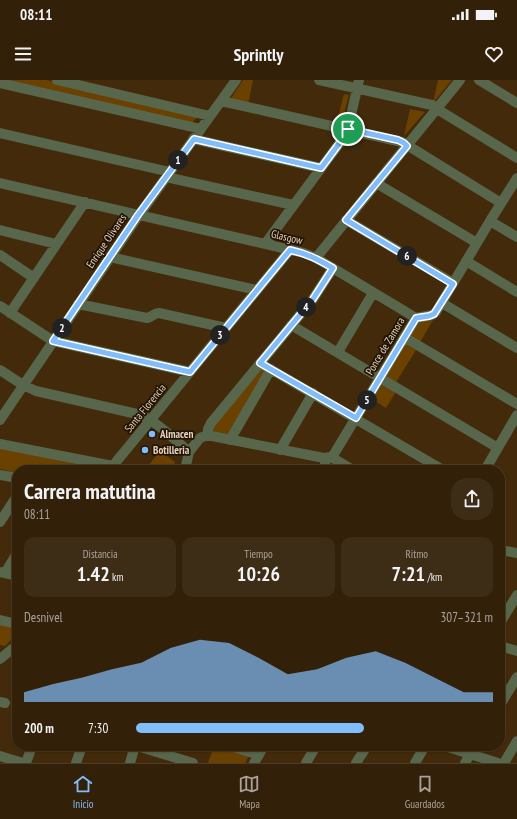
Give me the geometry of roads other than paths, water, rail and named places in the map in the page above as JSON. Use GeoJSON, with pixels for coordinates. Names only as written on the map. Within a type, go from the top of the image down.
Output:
{"type":"FeatureCollection","features":[{"type":"Feature","properties":{"kind":"street"},"geometry":{"type":"LineString","coordinates":[[57,80],[210,116]]}},
{"type":"Feature","properties":{"kind":"street","name":"Enrique Olivares"},"geometry":{"type":"LineString","coordinates":[[0,420],[138,215],[236,80]]}},
{"type":"Feature","properties":{"kind":"street"},"geometry":{"type":"LineString","coordinates":[[319,80],[358,84],[432,105],[436,109],[517,158]]}},
{"type":"Feature","properties":{"kind":"street"},"geometry":{"type":"LineString","coordinates":[[316,258],[460,80]]}},
{"type":"Feature","properties":{"kind":"street"},"geometry":{"type":"LineString","coordinates":[[479,80],[517,103]]}},
{"type":"Feature","properties":{"kind":"street"},"geometry":{"type":"LineString","coordinates":[[0,82],[201,129]]}},
{"type":"Feature","properties":{"kind":"street"},"geometry":{"type":"LineString","coordinates":[[265,244],[347,133],[358,84]]}},
{"type":"Feature","properties":{"kind":"street"},"geometry":{"type":"LineString","coordinates":[[221,101],[398,140],[501,203]]}},
{"type":"Feature","properties":{"kind":"street"},"geometry":{"type":"LineString","coordinates":[[0,132],[294,205]]}},
{"type":"Feature","properties":{"kind":"street"},"geometry":{"type":"LineString","coordinates":[[194,139],[321,168]]}},
{"type":"Feature","properties":{"kind":"street","name":"Ponce de Zamora"},"geometry":{"type":"LineString","coordinates":[[329,458],[334,454],[416,318],[434,314],[442,303],[517,178]]}},
{"type":"Feature","properties":{"kind":"street","name":"Glasgow"},"geometry":{"type":"LineString","coordinates":[[0,183],[308,255],[316,258],[416,318]]}},
{"type":"Feature","properties":{"kind":"street"},"geometry":{"type":"LineString","coordinates":[[376,184],[477,243]]}},
{"type":"Feature","properties":{"kind":"street"},"geometry":{"type":"LineString","coordinates":[[10,313],[85,202]]}},
{"type":"Feature","properties":{"kind":"street"},"geometry":{"type":"LineString","coordinates":[[346,220],[453,284]]}},
{"type":"Feature","properties":{"kind":"street"},"geometry":{"type":"LineString","coordinates":[[490,221],[517,237]]}},
{"type":"Feature","properties":{"kind":"street"},"geometry":{"type":"LineString","coordinates":[[0,230],[56,244]]}},
{"type":"Feature","properties":{"kind":"street","name":"Santa Florencia"},"geometry":{"type":"LineString","coordinates":[[114,465],[290,250]]}},
{"type":"Feature","properties":{"kind":"street"},"geometry":{"type":"LineString","coordinates":[[0,255],[34,278]]}},
{"type":"Feature","properties":{"kind":"street"},"geometry":{"type":"LineString","coordinates":[[110,257],[257,290]]}},
{"type":"Feature","properties":{"kind":"street"},"geometry":{"type":"LineString","coordinates":[[466,261],[517,292]]}},
{"type":"Feature","properties":{"kind":"street"},"geometry":{"type":"LineString","coordinates":[[208,436],[211,423],[313,299],[333,268]]}},
{"type":"Feature","properties":{"kind":"street"},"geometry":{"type":"LineString","coordinates":[[338,352],[373,292]]}},
{"type":"Feature","properties":{"kind":"street"},"geometry":{"type":"LineString","coordinates":[[442,303],[517,348]]}},
{"type":"Feature","properties":{"kind":"street"},"geometry":{"type":"LineString","coordinates":[[78,304],[147,318],[155,313],[159,313],[226,328]]}},
{"type":"Feature","properties":{"kind":"street"},"geometry":{"type":"LineString","coordinates":[[0,306],[53,341],[190,372]]}},
{"type":"Feature","properties":{"kind":"street"},"geometry":{"type":"LineString","coordinates":[[291,325],[498,448]]}},
{"type":"Feature","properties":{"kind":"street"},"geometry":{"type":"LineString","coordinates":[[404,337],[517,404]]}},
{"type":"Feature","properties":{"kind":"street"},"geometry":{"type":"LineString","coordinates":[[260,363],[435,465]]}},
{"type":"Feature","properties":{"kind":"street"},"geometry":{"type":"LineString","coordinates":[[230,440],[271,369]]}},
{"type":"Feature","properties":{"kind":"street"},"geometry":{"type":"LineString","coordinates":[[0,370],[23,386],[36,391],[137,414],[150,420],[189,452]]}},
{"type":"Feature","properties":{"kind":"street"},"geometry":{"type":"LineString","coordinates":[[280,450],[313,393]]}},
{"type":"Feature","properties":{"kind":"street"},"geometry":{"type":"LineString","coordinates":[[488,465],[517,415]]}},
{"type":"Feature","properties":{"kind":"street"},"geometry":{"type":"LineString","coordinates":[[187,465],[189,452],[202,436],[208,436],[329,458],[343,465]]}},
{"type":"Feature","properties":{"kind":"street"},"geometry":{"type":"LineString","coordinates":[[0,444],[98,465]]}},
{"type":"Feature","properties":{"kind":"street"},"geometry":{"type":"LineString","coordinates":[[326,465],[329,458]]}},
{"type":"Feature","properties":{"kind":"street"},"geometry":{"type":"LineString","coordinates":[[0,475],[12,477]]}},
{"type":"Feature","properties":{"kind":"street"},"geometry":{"type":"LineString","coordinates":[[0,522],[12,504]]}},
{"type":"Feature","properties":{"kind":"street"},"geometry":{"type":"LineString","coordinates":[[505,551],[517,553]]}},
{"type":"Feature","properties":{"kind":"street"},"geometry":{"type":"LineString","coordinates":[[12,559],[2,572],[12,575]]}},
{"type":"Feature","properties":{"kind":"street"},"geometry":{"type":"LineString","coordinates":[[505,606],[517,594]]}},
{"type":"Feature","properties":{"kind":"street"},"geometry":{"type":"LineString","coordinates":[[0,620],[12,623]]}},
{"type":"Feature","properties":{"kind":"street"},"geometry":{"type":"LineString","coordinates":[[505,647],[517,651]]}},
{"type":"Feature","properties":{"kind":"street"},"geometry":{"type":"LineString","coordinates":[[0,659],[9,652]]}},
{"type":"Feature","properties":{"kind":"street"},"geometry":{"type":"LineString","coordinates":[[505,697],[517,677]]}},
{"type":"Feature","properties":{"kind":"street"},"geometry":{"type":"LineString","coordinates":[[504,763],[517,741]]}},
{"type":"Feature","properties":{"kind":"street"},"geometry":{"type":"LineString","coordinates":[[26,763],[30,751]]}},
{"type":"Feature","properties":{"kind":"street"},"geometry":{"type":"LineString","coordinates":[[76,763],[80,751]]}},
{"type":"Feature","properties":{"kind":"street"},"geometry":{"type":"LineString","coordinates":[[130,763],[134,751]]}},
{"type":"Feature","properties":{"kind":"street"},"geometry":{"type":"LineString","coordinates":[[153,751],[193,763]]}},
{"type":"Feature","properties":{"kind":"street"},"geometry":{"type":"LineString","coordinates":[[240,751],[256,759]]}},
{"type":"Feature","properties":{"kind":"street"},"geometry":{"type":"LineString","coordinates":[[306,763],[313,751]]}},
{"type":"Feature","properties":{"kind":"street"},"geometry":{"type":"LineString","coordinates":[[356,763],[364,751]]}},
{"type":"Feature","properties":{"kind":"street"},"geometry":{"type":"LineString","coordinates":[[415,763],[422,751]]}},
{"type":"Feature","properties":{"kind":"street"},"geometry":{"type":"LineString","coordinates":[[465,763],[472,751]]}},
{"type":"Feature","properties":{"kind":"street"},"geometry":{"type":"LineString","coordinates":[[475,751],[498,763]]}},
{"type":"Feature","properties":{"kind":"street"},"geometry":{"type":"LineString","coordinates":[[0,756],[23,763]]}},
{"type":"Feature","properties":{"kind":"place","name":"Almacen"},"geometry":{"type":"Point","coordinates":[152,434]}},
{"type":"Feature","properties":{"kind":"place","name":"Botilleria"},"geometry":{"type":"Point","coordinates":[145,450]}}]}
